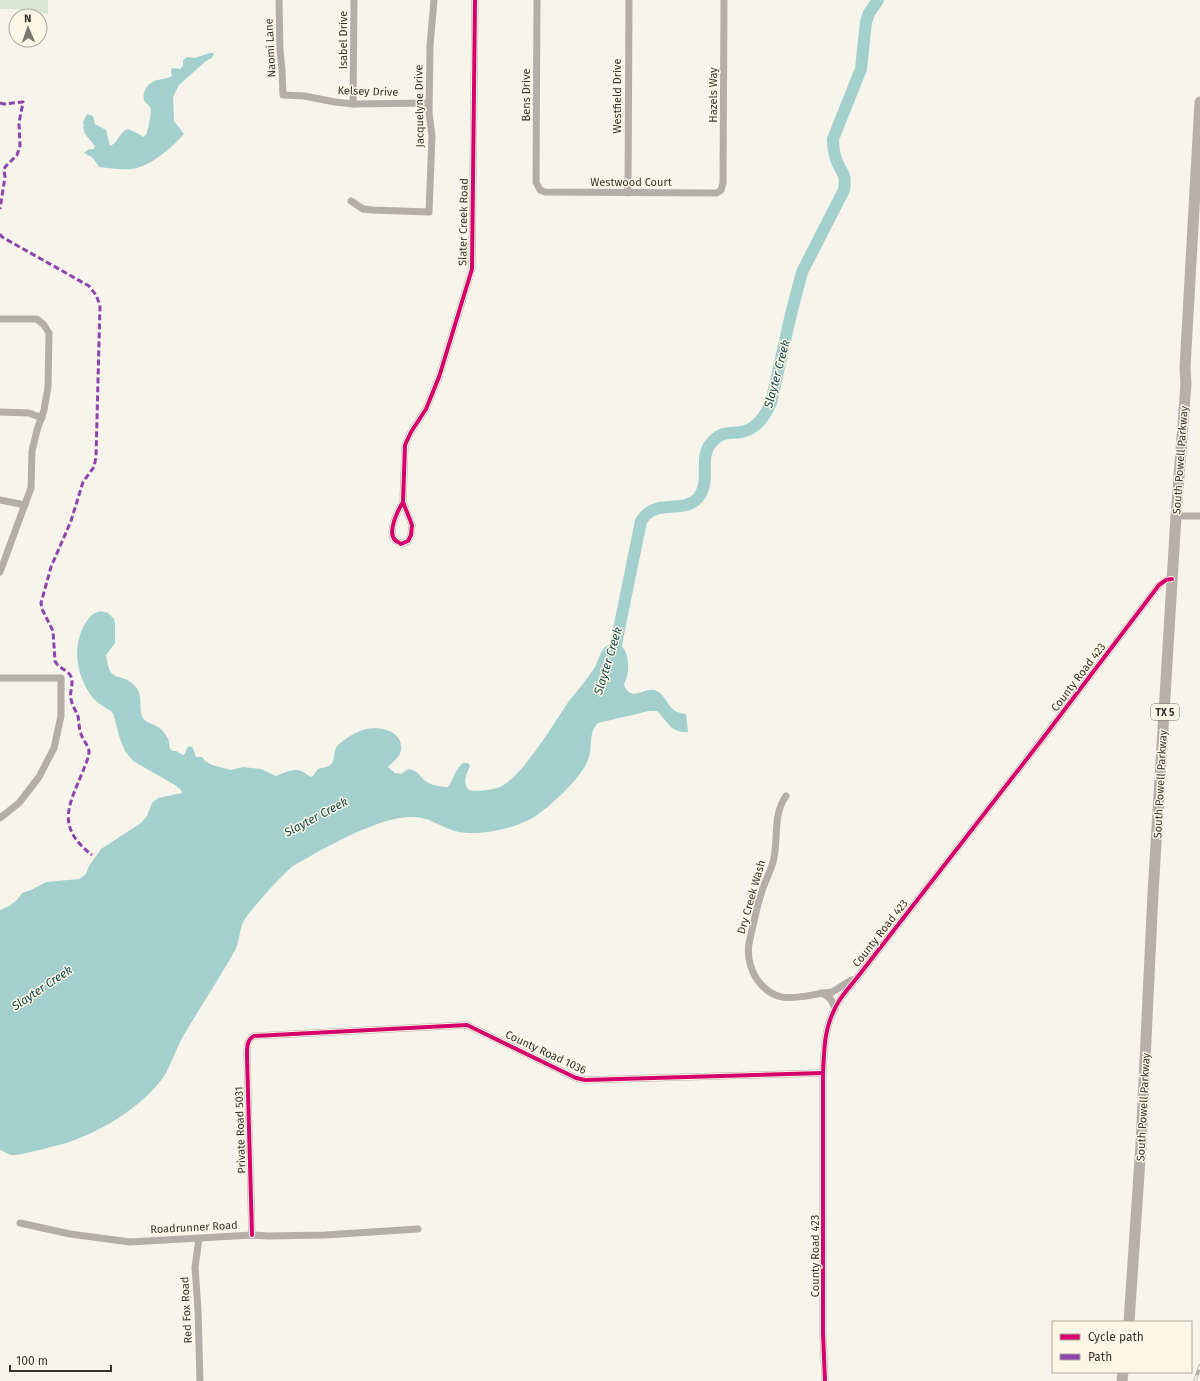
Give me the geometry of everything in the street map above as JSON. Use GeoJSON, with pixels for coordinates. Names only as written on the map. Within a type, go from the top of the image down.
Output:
{"type":"FeatureCollection","features":[{"type":"Feature","properties":{"kind":"main road","name":"South Powell Parkway"},"geometry":{"type":"LineString","coordinates":[[1129,1321],[1172,579],[1186,384],[1185,368],[1200,102]]}},
{"type":"Feature","properties":{"kind":"street","name":"Naomi Lane"},"geometry":{"type":"LineString","coordinates":[[279,0],[283,95]]}},
{"type":"Feature","properties":{"kind":"street","name":"Isabel Drive"},"geometry":{"type":"LineString","coordinates":[[353,104],[354,0]]}},
{"type":"Feature","properties":{"kind":"street","name":"Jacquelyne Drive"},"geometry":{"type":"LineString","coordinates":[[352,201],[363,209],[429,212],[432,136],[429,103],[430,46],[434,0]]}},
{"type":"Feature","properties":{"kind":"street","name":"Slater Creek Road"},"geometry":{"type":"LineString","coordinates":[[403,502],[412,525],[411,535],[408,541],[401,544],[395,540],[392,532],[403,502],[405,445],[411,432],[426,409],[439,377],[472,269],[475,0]]}},
{"type":"Feature","properties":{"kind":"street","name":"Bens Drive"},"geometry":{"type":"LineString","coordinates":[[538,0],[536,182],[540,190]]}},
{"type":"Feature","properties":{"kind":"street","name":"Westfield Drive"},"geometry":{"type":"LineString","coordinates":[[628,192],[629,0]]}},
{"type":"Feature","properties":{"kind":"street","name":"Hazels Way"},"geometry":{"type":"LineString","coordinates":[[721,190],[723,183],[724,0]]}},
{"type":"Feature","properties":{"kind":"street","name":"Kelsey Drive"},"geometry":{"type":"LineString","coordinates":[[283,95],[304,96],[353,104],[429,103]]}},
{"type":"Feature","properties":{"kind":"street","name":"Westwood Court"},"geometry":{"type":"LineString","coordinates":[[540,190],[546,192],[717,193],[721,190]]}},
{"type":"Feature","properties":{"kind":"street"},"geometry":{"type":"LineString","coordinates":[[0,319],[37,320],[44,325],[49,333],[48,387],[44,410],[32,451],[31,488],[0,572]]}},
{"type":"Feature","properties":{"kind":"street"},"geometry":{"type":"LineString","coordinates":[[0,412],[29,413],[42,418]]}},
{"type":"Feature","properties":{"kind":"street"},"geometry":{"type":"LineString","coordinates":[[0,500],[25,505]]}},
{"type":"Feature","properties":{"kind":"street"},"geometry":{"type":"LineString","coordinates":[[1176,516],[1200,516]]}},
{"type":"Feature","properties":{"kind":"street","name":"County Road 423"},"geometry":{"type":"LineString","coordinates":[[825,1381],[823,1073],[825,1042],[831,1016],[856,978],[1040,742],[1159,585],[1166,580],[1172,579]]}},
{"type":"Feature","properties":{"kind":"street"},"geometry":{"type":"LineString","coordinates":[[0,678],[61,678],[61,716],[54,748],[39,777],[19,802],[0,818]]}},
{"type":"Feature","properties":{"kind":"street","name":"Dry Creek Wash"},"geometry":{"type":"LineString","coordinates":[[786,796],[778,816],[773,862],[761,893],[749,943],[748,961],[752,971],[763,988],[776,996],[793,998],[836,990],[846,982],[856,978]]}},
{"type":"Feature","properties":{"kind":"street"},"geometry":{"type":"LineString","coordinates":[[821,993],[826,994],[831,1000],[835,1009]]}},
{"type":"Feature","properties":{"kind":"street","name":"County Road 1036"},"geometry":{"type":"LineString","coordinates":[[264,1035],[467,1025],[576,1078],[585,1080],[823,1073]]}},
{"type":"Feature","properties":{"kind":"street","name":"Private Road 5031"},"geometry":{"type":"LineString","coordinates":[[252,1235],[247,1048],[251,1037],[264,1035]]}},
{"type":"Feature","properties":{"kind":"street","name":"Roadrunner Road"},"geometry":{"type":"LineString","coordinates":[[20,1223],[70,1234],[130,1242],[252,1235],[325,1235],[418,1229]]}},
{"type":"Feature","properties":{"kind":"street","name":"Red Fox Road"},"geometry":{"type":"LineString","coordinates":[[199,1239],[195,1267],[200,1381]]}},
{"type":"Feature","properties":{"kind":"green space"},"geometry":{"type":"Polygon","coordinates":[[[0,0],[48,0],[48,8],[0,9],[0,0]]]}},
{"type":"Feature","properties":{"kind":"water"},"geometry":{"type":"Polygon","coordinates":[[[214,53],[212,58],[206,61],[179,85],[173,97],[174,121],[184,134],[163,154],[151,162],[137,168],[123,169],[99,167],[93,158],[84,153],[89,149],[94,149],[95,146],[85,134],[83,127],[83,122],[87,114],[93,116],[95,124],[106,130],[110,146],[113,145],[125,130],[128,129],[143,137],[147,133],[151,112],[150,107],[144,100],[144,93],[149,84],[172,76],[172,68],[180,69],[183,66],[183,60],[187,57],[194,58],[214,53]]]}},
{"type":"Feature","properties":{"kind":"water"},"geometry":{"type":"Polygon","coordinates":[[[101,611],[108,613],[114,619],[115,623],[115,643],[106,655],[110,671],[116,676],[129,681],[138,689],[143,718],[163,731],[169,740],[170,749],[173,751],[183,755],[190,746],[193,748],[196,757],[202,757],[205,761],[212,765],[231,770],[243,767],[261,769],[276,776],[296,770],[312,777],[318,769],[327,767],[332,763],[337,746],[343,741],[364,730],[379,728],[398,737],[401,743],[399,755],[388,767],[395,773],[401,774],[408,769],[411,769],[417,772],[428,783],[448,787],[460,765],[463,763],[468,763],[470,766],[465,781],[469,790],[476,791],[495,789],[510,780],[519,771],[547,735],[569,701],[595,667],[604,648],[608,645],[614,644],[619,645],[625,650],[628,663],[628,673],[624,685],[627,690],[635,694],[648,690],[657,691],[660,693],[675,711],[686,714],[688,732],[682,732],[674,729],[657,711],[649,711],[598,723],[593,731],[590,753],[586,765],[566,790],[541,812],[527,821],[508,828],[487,832],[468,833],[453,830],[426,819],[413,817],[389,820],[336,842],[295,864],[274,885],[245,919],[236,949],[182,1038],[166,1073],[157,1085],[145,1097],[117,1119],[85,1136],[55,1146],[11,1155],[0,1150],[0,910],[17,900],[22,893],[46,882],[79,879],[86,874],[89,866],[101,849],[141,823],[147,816],[152,803],[158,798],[182,793],[181,790],[175,785],[133,761],[125,751],[120,739],[113,713],[95,700],[85,686],[81,677],[77,659],[78,641],[88,619],[93,614],[101,611]]]}},
{"type":"Feature","properties":{"kind":"waterway","name":"Slayter Creek"},"geometry":{"type":"LineString","coordinates":[[610,659],[616,644],[641,521],[653,510],[686,505],[698,498],[704,484],[705,456],[711,443],[718,436],[746,431],[756,425],[766,413],[771,403],[802,272],[844,190],[845,178],[836,158],[833,139],[861,69],[866,22],[869,13],[878,0]]}},
{"type":"Feature","properties":{"kind":"railway"},"geometry":{"type":"LineString","coordinates":[[1195,1381],[1200,1366]]}},
{"type":"Feature","properties":{"kind":"marked path"},"geometry":{"type":"LineString","coordinates":[[0,103],[23,102],[19,123],[20,146],[17,155],[5,167],[0,209]]}},
{"type":"Feature","properties":{"kind":"marked path"},"geometry":{"type":"LineString","coordinates":[[0,234],[2,237],[89,286],[96,295],[100,305],[96,457],[94,467],[83,482],[71,521],[51,567],[41,603],[42,609],[53,631],[55,661],[68,673],[71,678],[71,696],[73,706],[78,716],[81,734],[89,751],[87,761],[73,795],[68,816],[69,826],[73,835],[92,855]]}},
{"type":"Feature","properties":{"kind":"cycle path"},"geometry":{"type":"LineString","coordinates":[[403,502],[394,521],[392,532],[395,540],[401,544],[408,541],[411,535],[412,525],[403,502],[405,445],[411,432],[426,409],[439,377],[472,269],[475,0]]}},
{"type":"Feature","properties":{"kind":"cycle path"},"geometry":{"type":"LineString","coordinates":[[825,1381],[823,1333],[823,1073],[826,1036],[829,1022],[834,1010],[839,1000],[1040,742],[1159,585],[1166,580],[1172,579]]}},
{"type":"Feature","properties":{"kind":"cycle path"},"geometry":{"type":"LineString","coordinates":[[252,1235],[247,1051],[248,1043],[254,1036],[467,1025],[576,1078],[585,1080],[823,1073]]}}]}
